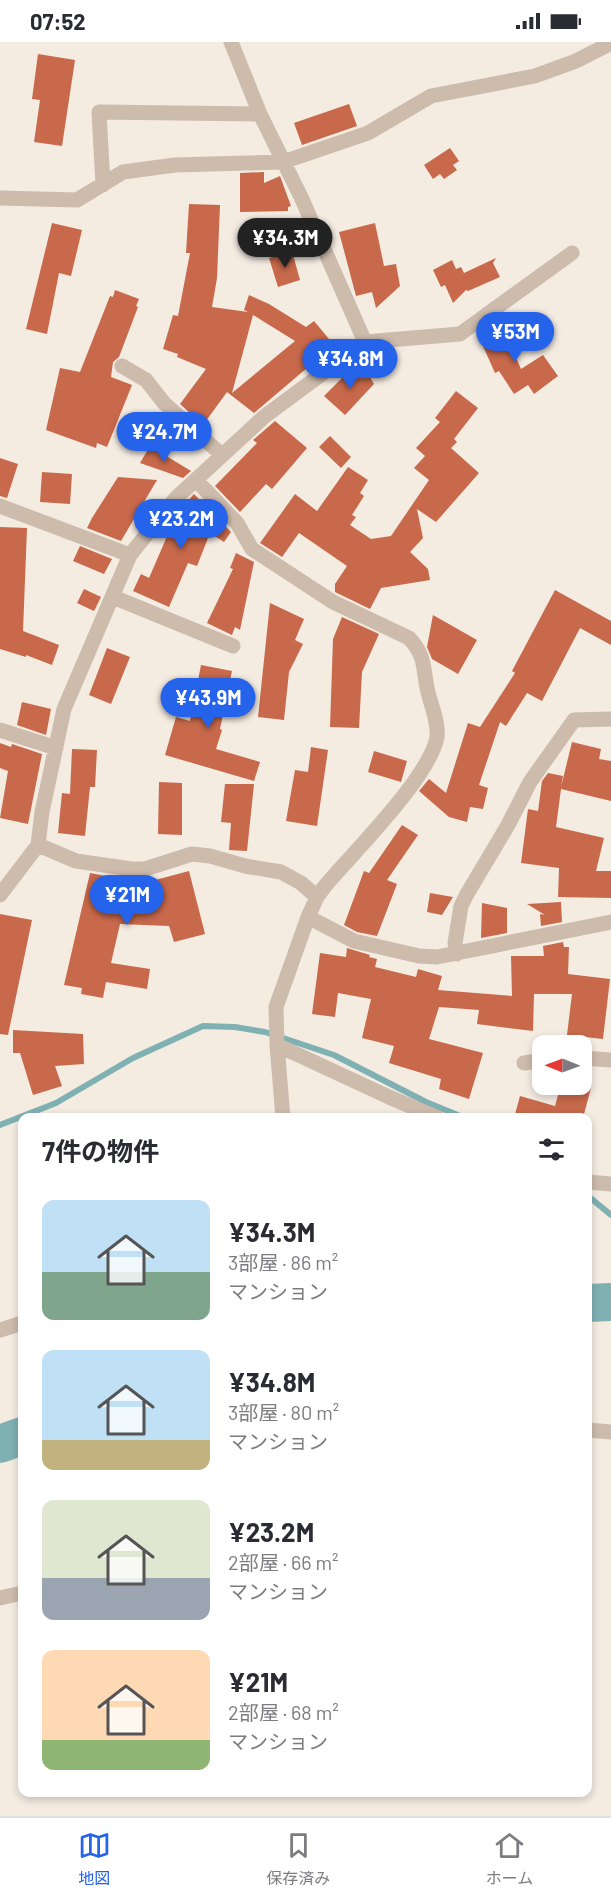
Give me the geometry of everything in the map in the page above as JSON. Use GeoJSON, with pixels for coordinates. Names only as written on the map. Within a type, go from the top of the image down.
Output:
{"type":"FeatureCollection","features":[{"type":"Feature","properties":{"kind":"street"},"geometry":{"type":"LineString","coordinates":[[231,42],[260,114],[301,197],[365,342]]}},
{"type":"Feature","properties":{"kind":"street"},"geometry":{"type":"LineString","coordinates":[[0,198],[77,200],[123,172],[176,165],[283,162],[368,134],[431,96],[535,76],[576,61],[611,43]]}},
{"type":"Feature","properties":{"kind":"street"},"geometry":{"type":"LineString","coordinates":[[103,185],[99,112],[260,114]]}},
{"type":"Feature","properties":{"kind":"street"},"geometry":{"type":"LineString","coordinates":[[0,895],[38,845],[64,709],[130,555],[176,498],[264,416],[365,342],[460,334],[572,253]]}},
{"type":"Feature","properties":{"kind":"street"},"geometry":{"type":"LineString","coordinates":[[122,366],[146,380],[164,403],[222,455]]}},
{"type":"Feature","properties":{"kind":"street"},"geometry":{"type":"LineString","coordinates":[[196,480],[237,523],[252,549],[333,602],[409,638],[418,647],[424,662],[427,689],[438,734],[435,746],[411,787],[317,897],[308,917],[276,1007],[283,1113]]}},
{"type":"Feature","properties":{"kind":"street"},"geometry":{"type":"LineString","coordinates":[[0,506],[130,555]]}},
{"type":"Feature","properties":{"kind":"street"},"geometry":{"type":"LineString","coordinates":[[113,597],[233,646]]}},
{"type":"Feature","properties":{"kind":"street"},"geometry":{"type":"LineString","coordinates":[[457,954],[454,943],[464,900],[530,782],[574,720],[611,719]]}},
{"type":"Feature","properties":{"kind":"street"},"geometry":{"type":"LineString","coordinates":[[0,730],[56,748]]}},
{"type":"Feature","properties":{"kind":"street"},"geometry":{"type":"LineString","coordinates":[[38,845],[76,861],[132,869],[145,869],[192,854],[210,856],[245,866],[281,872],[301,883],[317,897]]}},
{"type":"Feature","properties":{"kind":"street"},"geometry":{"type":"LineString","coordinates":[[308,917],[354,941],[419,956],[457,954],[611,922]]}},
{"type":"Feature","properties":{"kind":"street"},"geometry":{"type":"LineString","coordinates":[[277,1045],[426,1113]]}},
{"type":"Feature","properties":{"kind":"street"},"geometry":{"type":"LineString","coordinates":[[592,1059],[611,1060]]}},
{"type":"Feature","properties":{"kind":"street"},"geometry":{"type":"LineString","coordinates":[[524,1063],[532,1062]]}},
{"type":"Feature","properties":{"kind":"street"},"geometry":{"type":"LineString","coordinates":[[592,1182],[611,1184]]}},
{"type":"Feature","properties":{"kind":"street"},"geometry":{"type":"LineString","coordinates":[[0,1330],[18,1324]]}},
{"type":"Feature","properties":{"kind":"street"},"geometry":{"type":"LineString","coordinates":[[592,1430],[611,1432]]}},
{"type":"Feature","properties":{"kind":"street"},"geometry":{"type":"LineString","coordinates":[[0,1598],[18,1594]]}},
{"type":"Feature","properties":{"kind":"building"},"geometry":{"type":"Polygon","coordinates":[[[38,54],[75,60],[62,146],[34,142],[40,100],[32,99],[38,54]]]}},
{"type":"Feature","properties":{"kind":"building"},"geometry":{"type":"Polygon","coordinates":[[[349,104],[357,126],[302,145],[294,123],[349,104]]]}},
{"type":"Feature","properties":{"kind":"building"},"geometry":{"type":"Polygon","coordinates":[[[450,148],[459,161],[453,165],[457,170],[444,179],[440,174],[433,179],[424,165],[450,148]]]}},
{"type":"Feature","properties":{"kind":"building"},"geometry":{"type":"Polygon","coordinates":[[[264,172],[264,183],[280,176],[291,206],[288,207],[288,211],[240,212],[240,173],[264,172]]]}},
{"type":"Feature","properties":{"kind":"building"},"geometry":{"type":"Polygon","coordinates":[[[189,204],[220,205],[217,278],[212,307],[248,312],[244,310],[249,295],[269,304],[306,327],[314,321],[334,345],[254,413],[227,392],[203,425],[180,404],[206,369],[163,349],[173,315],[178,316],[190,253],[186,253],[189,204]],[[253,315],[232,393],[295,341],[253,315]]]}},
{"type":"Feature","properties":{"kind":"building"},"geometry":{"type":"Polygon","coordinates":[[[52,223],[82,230],[71,276],[59,273],[47,334],[26,329],[52,223]]]}},
{"type":"Feature","properties":{"kind":"building"},"geometry":{"type":"Polygon","coordinates":[[[375,223],[384,266],[396,264],[400,286],[376,308],[372,292],[356,296],[339,232],[375,223]]]}},
{"type":"Feature","properties":{"kind":"building"},"geometry":{"type":"Polygon","coordinates":[[[292,251],[300,280],[278,287],[269,258],[292,251]]]}},
{"type":"Feature","properties":{"kind":"building"},"geometry":{"type":"Polygon","coordinates":[[[496,258],[493,263],[500,277],[466,290],[453,303],[445,285],[441,287],[433,270],[452,260],[456,269],[461,267],[464,273],[496,258]]]}},
{"type":"Feature","properties":{"kind":"building"},"geometry":{"type":"Polygon","coordinates":[[[115,290],[139,299],[119,357],[113,362],[111,377],[132,385],[107,447],[97,443],[96,448],[46,430],[60,368],[80,372],[110,296],[113,297],[115,290]]]}},
{"type":"Feature","properties":{"kind":"building"},"geometry":{"type":"Polygon","coordinates":[[[502,325],[521,369],[543,355],[558,376],[534,394],[528,385],[514,394],[499,371],[495,373],[478,335],[502,325]]]}},
{"type":"Feature","properties":{"kind":"building"},"geometry":{"type":"Polygon","coordinates":[[[362,363],[374,384],[345,415],[324,396],[343,377],[346,380],[362,363]]]}},
{"type":"Feature","properties":{"kind":"building"},"geometry":{"type":"Polygon","coordinates":[[[456,391],[478,408],[454,439],[457,442],[451,448],[479,473],[436,522],[417,509],[423,538],[410,552],[428,569],[430,580],[381,588],[370,609],[335,592],[335,584],[347,566],[299,533],[282,557],[260,543],[295,494],[317,511],[348,467],[368,480],[360,493],[364,496],[352,515],[356,517],[350,525],[371,539],[391,536],[429,480],[414,468],[425,456],[416,448],[440,422],[435,418],[456,391]]]}},
{"type":"Feature","properties":{"kind":"building"},"geometry":{"type":"Polygon","coordinates":[[[275,421],[307,448],[272,489],[266,484],[240,512],[215,486],[257,443],[253,440],[275,421]]]}},
{"type":"Feature","properties":{"kind":"building"},"geometry":{"type":"Polygon","coordinates":[[[330,436],[351,457],[341,468],[319,447],[330,436]]]}},
{"type":"Feature","properties":{"kind":"building"},"geometry":{"type":"Polygon","coordinates":[[[150,446],[191,471],[183,478],[140,463],[150,446]]]}},
{"type":"Feature","properties":{"kind":"building"},"geometry":{"type":"Polygon","coordinates":[[[0,458],[18,464],[7,498],[0,496],[0,458]]]}},
{"type":"Feature","properties":{"kind":"building"},"geometry":{"type":"Polygon","coordinates":[[[42,472],[72,474],[70,504],[40,502],[42,472]]]}},
{"type":"Feature","properties":{"kind":"building"},"geometry":{"type":"Polygon","coordinates":[[[118,477],[157,480],[121,541],[87,528],[118,477]]]}},
{"type":"Feature","properties":{"kind":"building"},"geometry":{"type":"Polygon","coordinates":[[[194,494],[231,532],[224,542],[210,533],[197,566],[188,563],[169,607],[133,591],[141,574],[149,578],[175,518],[173,517],[194,494]]]}},
{"type":"Feature","properties":{"kind":"building"},"geometry":{"type":"Polygon","coordinates":[[[0,527],[27,528],[23,631],[59,645],[52,665],[26,655],[26,657],[0,649],[0,527]]]}},
{"type":"Feature","properties":{"kind":"building"},"geometry":{"type":"Polygon","coordinates":[[[80,546],[112,559],[104,574],[73,561],[80,546]]]}},
{"type":"Feature","properties":{"kind":"building"},"geometry":{"type":"Polygon","coordinates":[[[236,553],[254,562],[240,630],[235,627],[232,635],[207,623],[233,569],[230,568],[236,553]]]}},
{"type":"Feature","properties":{"kind":"building"},"geometry":{"type":"Polygon","coordinates":[[[84,589],[101,597],[94,611],[77,603],[84,589]]]}},
{"type":"Feature","properties":{"kind":"building"},"geometry":{"type":"Polygon","coordinates":[[[555,590],[611,621],[611,645],[580,628],[542,701],[527,693],[506,726],[500,722],[479,785],[488,788],[483,809],[470,807],[467,822],[449,817],[419,791],[429,779],[446,793],[468,723],[480,727],[515,673],[512,671],[555,590]]]}},
{"type":"Feature","properties":{"kind":"building"},"geometry":{"type":"Polygon","coordinates":[[[270,603],[304,619],[295,640],[303,644],[289,672],[284,720],[258,717],[270,603]]]}},
{"type":"Feature","properties":{"kind":"building"},"geometry":{"type":"Polygon","coordinates":[[[433,615],[477,640],[458,674],[432,659],[427,647],[433,615]]]}},
{"type":"Feature","properties":{"kind":"building"},"geometry":{"type":"Polygon","coordinates":[[[342,617],[379,634],[362,672],[359,728],[330,727],[333,639],[342,617]]]}},
{"type":"Feature","properties":{"kind":"building"},"geometry":{"type":"Polygon","coordinates":[[[107,648],[130,657],[111,704],[89,695],[107,648]]]}},
{"type":"Feature","properties":{"kind":"building"},"geometry":{"type":"Polygon","coordinates":[[[201,665],[232,671],[220,729],[222,730],[216,749],[260,762],[254,781],[165,755],[176,717],[190,721],[201,665]]]}},
{"type":"Feature","properties":{"kind":"building"},"geometry":{"type":"Polygon","coordinates":[[[22,702],[51,709],[46,735],[17,725],[22,702]]]}},
{"type":"Feature","properties":{"kind":"building"},"geometry":{"type":"Polygon","coordinates":[[[572,742],[601,749],[599,759],[611,761],[611,801],[561,789],[556,827],[604,838],[596,871],[611,871],[611,898],[558,897],[559,868],[521,863],[528,809],[538,811],[542,781],[548,773],[563,776],[561,787],[572,742]]]}},
{"type":"Feature","properties":{"kind":"building"},"geometry":{"type":"Polygon","coordinates":[[[0,743],[11,747],[12,744],[42,754],[28,824],[0,818],[8,771],[0,768],[0,743]]]}},
{"type":"Feature","properties":{"kind":"building"},"geometry":{"type":"Polygon","coordinates":[[[311,747],[328,750],[317,826],[286,821],[295,770],[308,772],[311,747]]]}},
{"type":"Feature","properties":{"kind":"building"},"geometry":{"type":"Polygon","coordinates":[[[72,749],[97,750],[95,787],[90,787],[85,836],[58,833],[62,793],[70,794],[72,749]]]}},
{"type":"Feature","properties":{"kind":"building"},"geometry":{"type":"Polygon","coordinates":[[[374,751],[407,761],[401,782],[368,772],[374,751]]]}},
{"type":"Feature","properties":{"kind":"building"},"geometry":{"type":"Polygon","coordinates":[[[159,782],[182,783],[182,835],[158,834],[159,782]]]}},
{"type":"Feature","properties":{"kind":"building"},"geometry":{"type":"Polygon","coordinates":[[[225,784],[254,784],[247,851],[229,850],[231,823],[221,822],[225,784]]]}},
{"type":"Feature","properties":{"kind":"building"},"geometry":{"type":"Polygon","coordinates":[[[402,825],[418,835],[387,880],[397,884],[377,936],[357,932],[344,925],[364,871],[369,873],[402,825]]]}},
{"type":"Feature","properties":{"kind":"building"},"geometry":{"type":"Polygon","coordinates":[[[189,871],[205,934],[174,942],[169,926],[120,924],[111,963],[150,969],[147,989],[106,982],[103,998],[81,994],[82,988],[64,985],[90,873],[144,883],[189,871]]]}},
{"type":"Feature","properties":{"kind":"building"},"geometry":{"type":"Polygon","coordinates":[[[430,893],[453,897],[442,915],[427,912],[430,893]]]}},
{"type":"Feature","properties":{"kind":"building"},"geometry":{"type":"Polygon","coordinates":[[[561,902],[562,922],[541,926],[540,914],[545,915],[527,904],[561,902]]]}},
{"type":"Feature","properties":{"kind":"building"},"geometry":{"type":"Polygon","coordinates":[[[482,903],[507,908],[507,933],[481,938],[482,903]]]}},
{"type":"Feature","properties":{"kind":"building"},"geometry":{"type":"Polygon","coordinates":[[[0,914],[32,920],[8,1035],[0,1034],[0,914]]]}},
{"type":"Feature","properties":{"kind":"building"},"geometry":{"type":"Polygon","coordinates":[[[563,942],[564,947],[569,947],[568,974],[610,979],[603,1039],[592,1038],[592,1035],[567,1035],[572,994],[534,994],[533,1031],[477,1024],[479,1010],[439,1007],[429,1039],[483,1053],[469,1099],[439,1089],[441,1079],[389,1063],[394,1046],[362,1038],[371,999],[338,993],[335,1017],[312,1014],[320,953],[346,957],[347,948],[377,959],[375,967],[416,977],[418,969],[442,976],[438,990],[512,996],[511,956],[544,956],[543,946],[563,942]]]}},
{"type":"Feature","properties":{"kind":"building"},"geometry":{"type":"Polygon","coordinates":[[[13,1030],[83,1034],[84,1064],[55,1066],[62,1086],[33,1095],[20,1053],[13,1053],[13,1030]]]}},
{"type":"Feature","properties":{"kind":"building"},"geometry":{"type":"Polygon","coordinates":[[[558,1095],[589,1095],[584,1113],[515,1113],[520,1096],[555,1106],[558,1095]]]}},
{"type":"Feature","properties":{"kind":"waterway"},"geometry":{"type":"LineString","coordinates":[[31,1113],[56,1103],[133,1058],[203,1026],[235,1027],[265,1032],[334,1055],[426,1102],[453,1113]]}},
{"type":"Feature","properties":{"kind":"waterway"},"geometry":{"type":"LineString","coordinates":[[0,1125],[18,1118]]}},
{"type":"Feature","properties":{"kind":"waterway"},"geometry":{"type":"LineString","coordinates":[[592,1199],[611,1215]]}},
{"type":"Feature","properties":{"kind":"waterway"},"geometry":{"type":"LineString","coordinates":[[592,1303],[611,1302]]}},
{"type":"Feature","properties":{"kind":"waterway"},"geometry":{"type":"LineString","coordinates":[[0,1444],[18,1437]]}}]}
